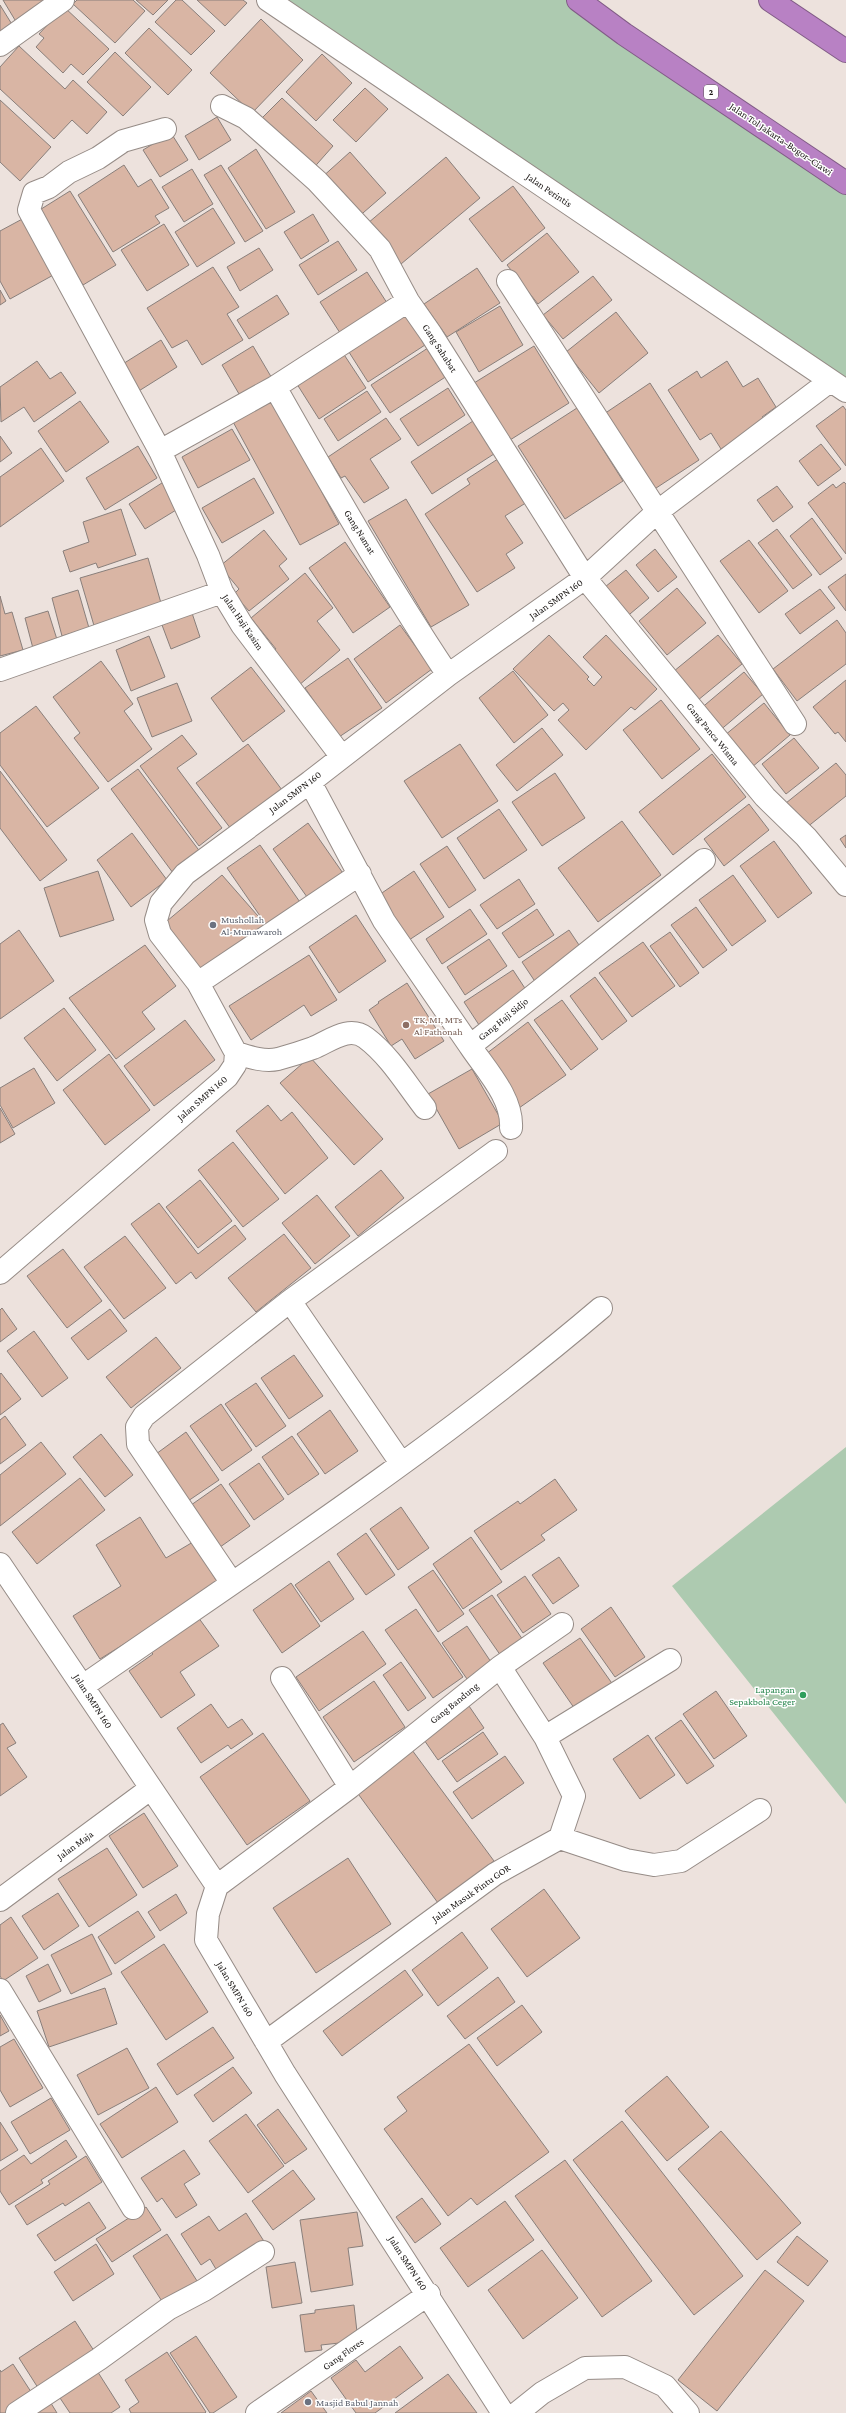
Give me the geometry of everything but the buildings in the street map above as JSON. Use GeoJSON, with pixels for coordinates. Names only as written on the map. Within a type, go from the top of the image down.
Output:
{"type":"FeatureCollection","features":[{"type":"Feature","properties":{"kind":"highway","name":"Jalan Tol Jakarta–Bogor–Ciawi"},"geometry":{"type":"LineString","coordinates":[[578,0],[624,34],[846,183]]}},
{"type":"Feature","properties":{"kind":"highway"},"geometry":{"type":"LineString","coordinates":[[770,0],[846,51]]}},
{"type":"Feature","properties":{"kind":"street"},"geometry":{"type":"LineString","coordinates":[[0,45],[63,0]]}},
{"type":"Feature","properties":{"kind":"street","name":"Jalan Perintis"},"geometry":{"type":"LineString","coordinates":[[268,0],[838,386]]}},
{"type":"Feature","properties":{"kind":"street","name":"Gang Sahabat"},"geometry":{"type":"LineString","coordinates":[[222,106],[246,118],[317,181],[380,249],[408,301],[431,334],[585,578]]}},
{"type":"Feature","properties":{"kind":"street","name":"Jalan Haji Kasim"},"geometry":{"type":"LineString","coordinates":[[165,129],[124,140],[98,158],[69,172],[49,187],[34,193],[28,210],[160,451],[208,555],[222,592],[242,625],[342,757]]}},
{"type":"Feature","properties":{"kind":"street"},"geometry":{"type":"LineString","coordinates":[[508,281],[795,724]]}},
{"type":"Feature","properties":{"kind":"street"},"geometry":{"type":"LineString","coordinates":[[160,451],[275,387],[408,301]]}},
{"type":"Feature","properties":{"kind":"street","name":"Jalan SMPN 160"},"geometry":{"type":"LineString","coordinates":[[0,1273],[227,1077],[235,1065],[236,1053],[198,983],[160,934],[156,920],[161,904],[185,874],[310,782],[448,674],[585,578],[657,512],[838,386]]}},
{"type":"Feature","properties":{"kind":"street","name":"Gang Namat"},"geometry":{"type":"LineString","coordinates":[[275,387],[322,470],[414,623],[448,674]]}},
{"type":"Feature","properties":{"kind":"street","name":"Gang Panca Wisma"},"geometry":{"type":"LineString","coordinates":[[585,578],[765,797],[806,837],[846,885]]}},
{"type":"Feature","properties":{"kind":"street"},"geometry":{"type":"LineString","coordinates":[[0,670],[222,592]]}},
{"type":"Feature","properties":{"kind":"street","name":"Gang Haji Sidjo"},"geometry":{"type":"LineString","coordinates":[[310,782],[384,921],[470,1046],[704,860]]}},
{"type":"Feature","properties":{"kind":"street"},"geometry":{"type":"LineString","coordinates":[[198,983],[360,874]]}},
{"type":"Feature","properties":{"kind":"street"},"geometry":{"type":"LineString","coordinates":[[236,1053],[258,1059],[277,1059],[312,1048],[344,1033],[355,1032],[365,1037],[379,1050],[426,1108]]}},
{"type":"Feature","properties":{"kind":"street"},"geometry":{"type":"LineString","coordinates":[[470,1046],[508,1103],[512,1116],[511,1128]]}},
{"type":"Feature","properties":{"kind":"street"},"geometry":{"type":"LineString","coordinates":[[232,1584],[138,1444],[137,1427],[144,1416],[290,1301],[496,1151]]}},
{"type":"Feature","properties":{"kind":"street"},"geometry":{"type":"LineString","coordinates":[[290,1301],[401,1462]]}},
{"type":"Feature","properties":{"kind":"street"},"geometry":{"type":"LineString","coordinates":[[83,1686],[232,1584],[500,1392],[601,1308]]}},
{"type":"Feature","properties":{"kind":"street","name":"Jalan SMPN 160"},"geometry":{"type":"LineString","coordinates":[[0,1564],[83,1686],[150,1789],[218,1886],[208,1914],[206,1940],[266,2042],[429,2294],[503,2413]]}},
{"type":"Feature","properties":{"kind":"street","name":"Gang Bandung"},"geometry":{"type":"LineString","coordinates":[[218,1886],[350,1786],[500,1667],[562,1624]]}},
{"type":"Feature","properties":{"kind":"street"},"geometry":{"type":"LineString","coordinates":[[545,1737],[670,1660]]}},
{"type":"Feature","properties":{"kind":"street"},"geometry":{"type":"LineString","coordinates":[[500,1667],[545,1737],[574,1796],[560,1838],[626,1860],[654,1865],[681,1861],[760,1810]]}},
{"type":"Feature","properties":{"kind":"street"},"geometry":{"type":"LineString","coordinates":[[282,1678],[350,1786]]}},
{"type":"Feature","properties":{"kind":"street","name":"Jalan Maja"},"geometry":{"type":"LineString","coordinates":[[0,1900],[150,1789]]}},
{"type":"Feature","properties":{"kind":"street","name":"Jalan Masuk Pintu GOR"},"geometry":{"type":"LineString","coordinates":[[266,2042],[495,1874],[560,1838]]}},
{"type":"Feature","properties":{"kind":"street"},"geometry":{"type":"LineString","coordinates":[[0,1990],[133,2208]]}},
{"type":"Feature","properties":{"kind":"street"},"geometry":{"type":"LineString","coordinates":[[17,2413],[99,2359],[168,2309],[204,2290],[263,2252]]}},
{"type":"Feature","properties":{"kind":"street","name":"Gang Flores"},"geometry":{"type":"LineString","coordinates":[[257,2413],[429,2294]]}},
{"type":"Feature","properties":{"kind":"street"},"geometry":{"type":"LineString","coordinates":[[517,2413],[542,2393],[585,2368],[625,2367],[665,2386],[688,2413]]}},
{"type":"Feature","properties":{"kind":"green space"},"geometry":{"type":"Polygon","coordinates":[[[268,0],[593,0],[846,177],[846,388],[268,0]]]}},
{"type":"Feature","properties":{"kind":"green space","name":"Lapangan Sepakbola Ceger"},"geometry":{"type":"Polygon","coordinates":[[[846,1447],[846,1804],[672,1586],[846,1447]]]}},
{"type":"Feature","properties":{"kind":"place","name":"Mushollah Al-Munawaroh"},"geometry":{"type":"Point","coordinates":[213,925]}},
{"type":"Feature","properties":{"kind":"place","name":"TK, MI, MTs Al Fathonah"},"geometry":{"type":"Point","coordinates":[406,1025]}},
{"type":"Feature","properties":{"kind":"place","name":"Lapangan Sepakbola Ceger"},"geometry":{"type":"Point","coordinates":[803,1695]}},
{"type":"Feature","properties":{"kind":"place","name":"Masjid Babul Jannah"},"geometry":{"type":"Point","coordinates":[308,2402]}}]}
